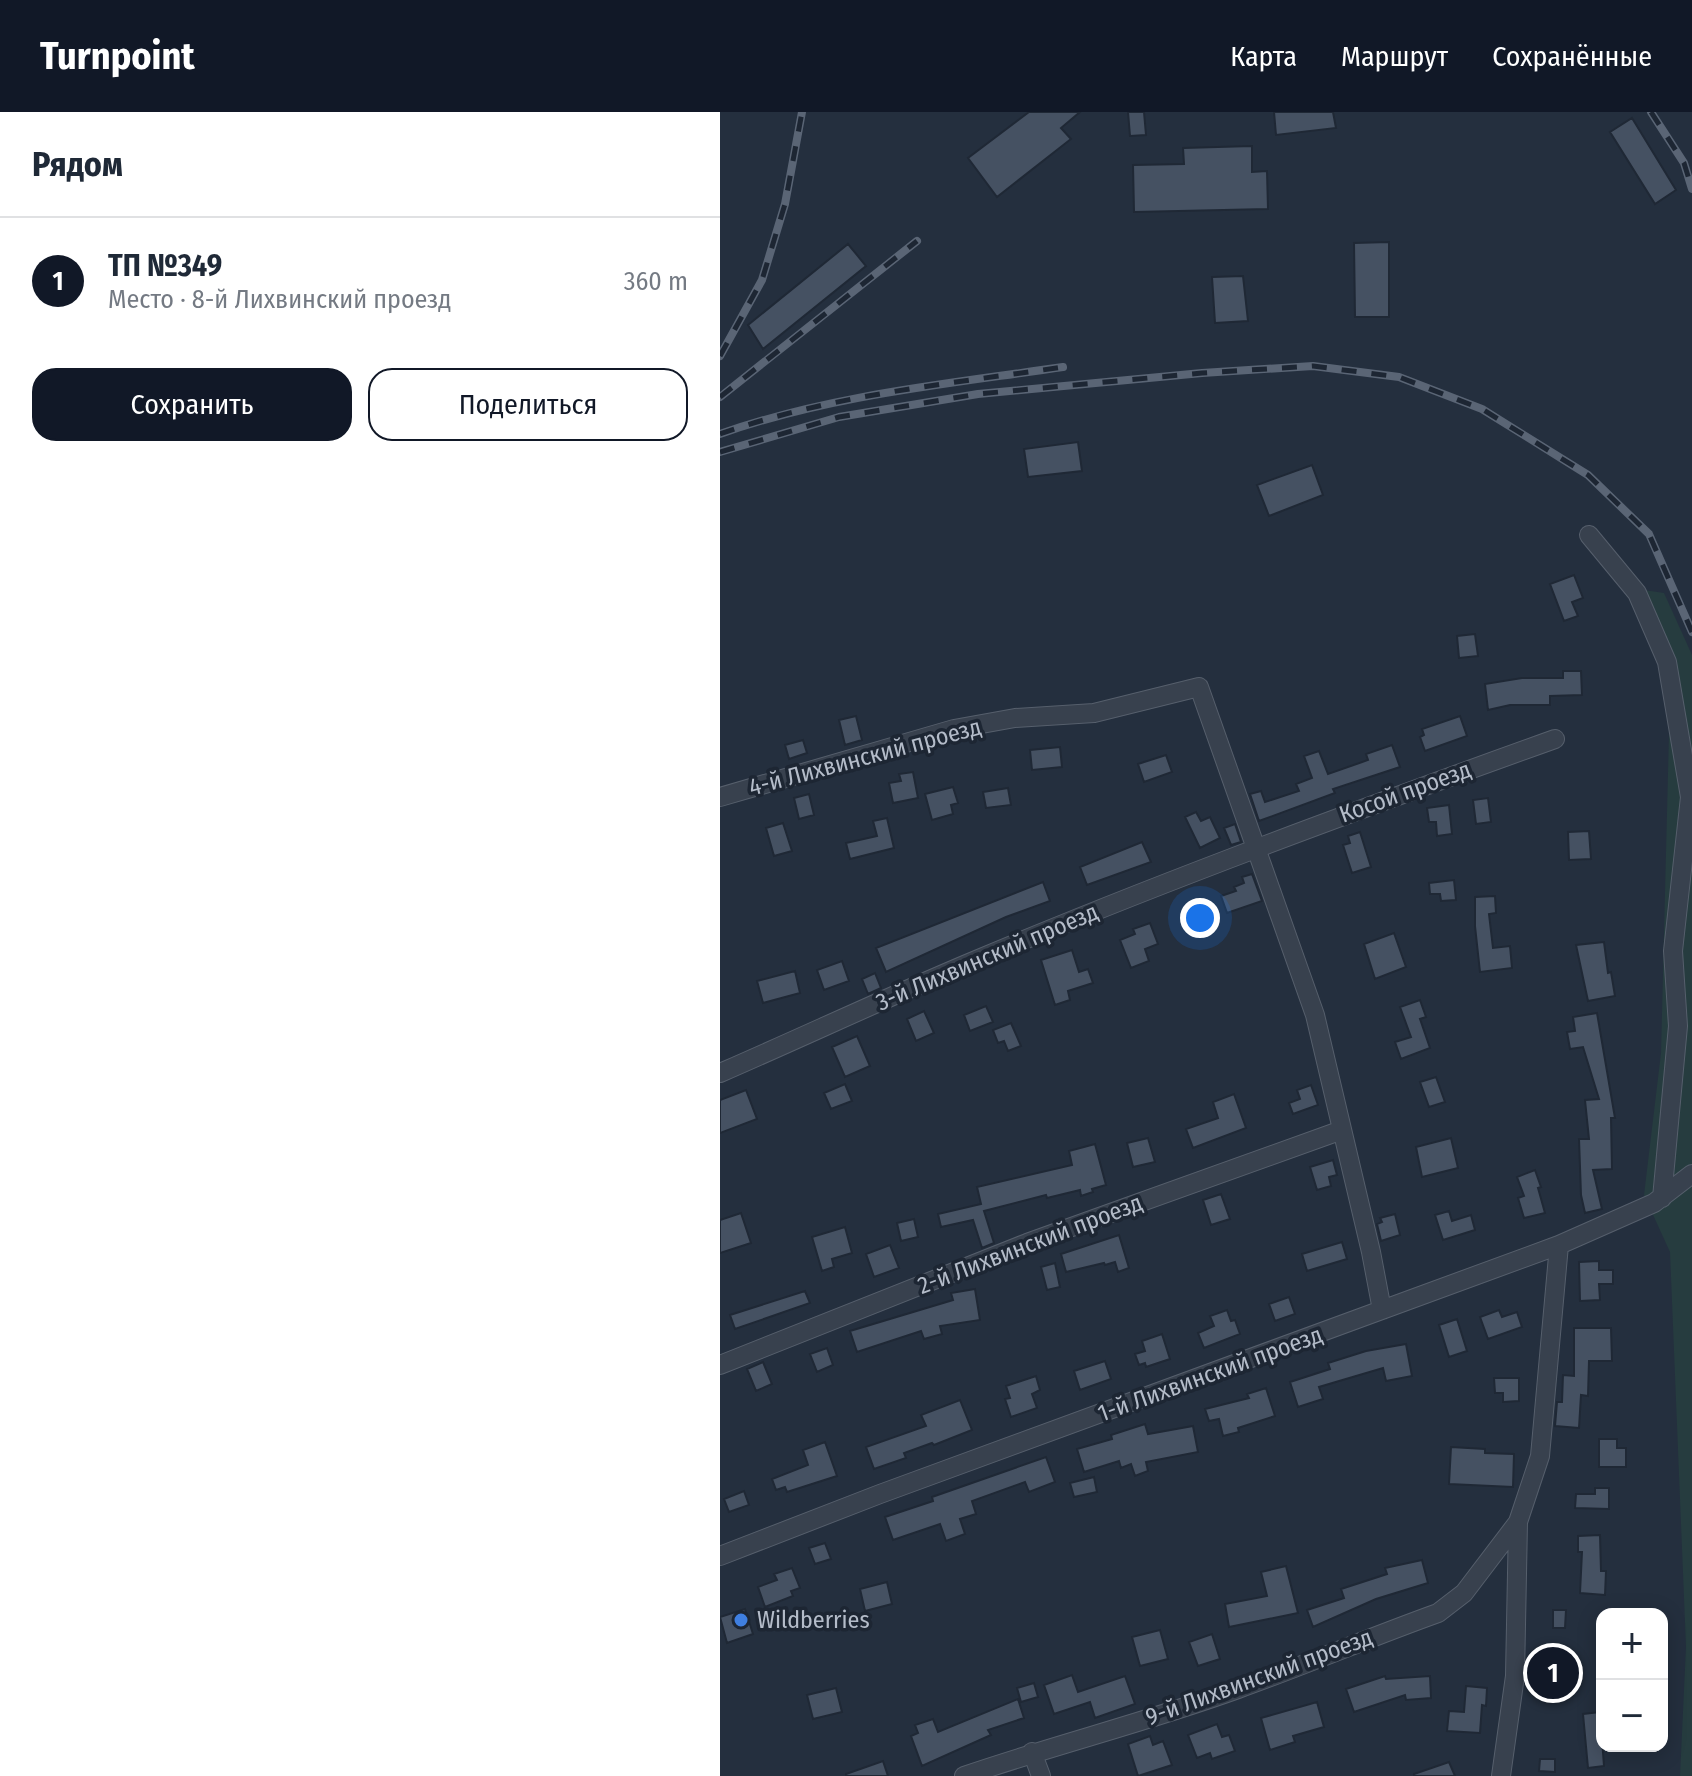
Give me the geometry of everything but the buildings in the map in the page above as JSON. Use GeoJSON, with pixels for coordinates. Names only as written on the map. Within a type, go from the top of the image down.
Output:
{"type":"FeatureCollection","features":[{"type":"Feature","properties":{"kind":"street"},"geometry":{"type":"LineString","coordinates":[[1589,535],[1637,593],[1667,662],[1690,797],[1673,951],[1678,1026],[1662,1198]]}},
{"type":"Feature","properties":{"kind":"street","name":"4-й Лихвинский проезд"},"geometry":{"type":"LineString","coordinates":[[720,797],[954,729],[1015,718],[1094,713],[1199,687],[1257,849]]}},
{"type":"Feature","properties":{"kind":"street","name":"Косой проезд"},"geometry":{"type":"LineString","coordinates":[[1257,849],[1334,817],[1555,739]]}},
{"type":"Feature","properties":{"kind":"street"},"geometry":{"type":"LineString","coordinates":[[1257,849],[1315,1015],[1382,1310]]}},
{"type":"Feature","properties":{"kind":"street","name":"3-й Лихвинский проезд"},"geometry":{"type":"LineString","coordinates":[[720,1073],[976,960],[1257,849]]}},
{"type":"Feature","properties":{"kind":"street","name":"2-й Лихвинский проезд"},"geometry":{"type":"LineString","coordinates":[[720,1365],[1027,1243],[1342,1130]]}},
{"type":"Feature","properties":{"kind":"street","name":"1-й Лихвинский проезд"},"geometry":{"type":"LineString","coordinates":[[720,1556],[880,1494],[1559,1245],[1662,1198],[1692,1174]]}},
{"type":"Feature","properties":{"kind":"street"},"geometry":{"type":"LineString","coordinates":[[1501,1776],[1515,1676],[1518,1522],[1540,1456],[1559,1245]]}},
{"type":"Feature","properties":{"kind":"street","name":"9-й Лихвинский проезд"},"geometry":{"type":"LineString","coordinates":[[964,1776],[1032,1752],[1224,1694],[1438,1613],[1464,1593],[1518,1522]]}},
{"type":"Feature","properties":{"kind":"street"},"geometry":{"type":"LineString","coordinates":[[1032,1752],[1041,1776]]}},
{"type":"Feature","properties":{"kind":"green space"},"geometry":{"type":"Polygon","coordinates":[[[1644,590],[1664,593],[1692,655],[1692,1776],[1680,1776],[1686,1647],[1670,1252],[1644,1195],[1661,1053],[1671,653],[1644,590]]]}},
{"type":"Feature","properties":{"kind":"railway"},"geometry":{"type":"LineString","coordinates":[[720,356],[762,280],[785,204],[802,112]]}},
{"type":"Feature","properties":{"kind":"railway"},"geometry":{"type":"LineString","coordinates":[[1651,112],[1684,163],[1692,189]]}},
{"type":"Feature","properties":{"kind":"railway"},"geometry":{"type":"LineString","coordinates":[[720,397],[917,241]]}},
{"type":"Feature","properties":{"kind":"railway"},"geometry":{"type":"LineString","coordinates":[[720,452],[839,417],[978,394],[1313,366],[1399,377],[1482,409],[1588,475],[1649,534],[1692,632]]}},
{"type":"Feature","properties":{"kind":"railway"},"geometry":{"type":"LineString","coordinates":[[720,434],[804,409],[847,400],[1063,367]]}},
{"type":"Feature","properties":{"kind":"place","name":"Wildberries"},"geometry":{"type":"Point","coordinates":[741,1620]}},
{"type":"Feature","properties":{"kind":"place","name":"ТП №349"},"geometry":{"type":"Point","coordinates":[1553,1673]}}]}
